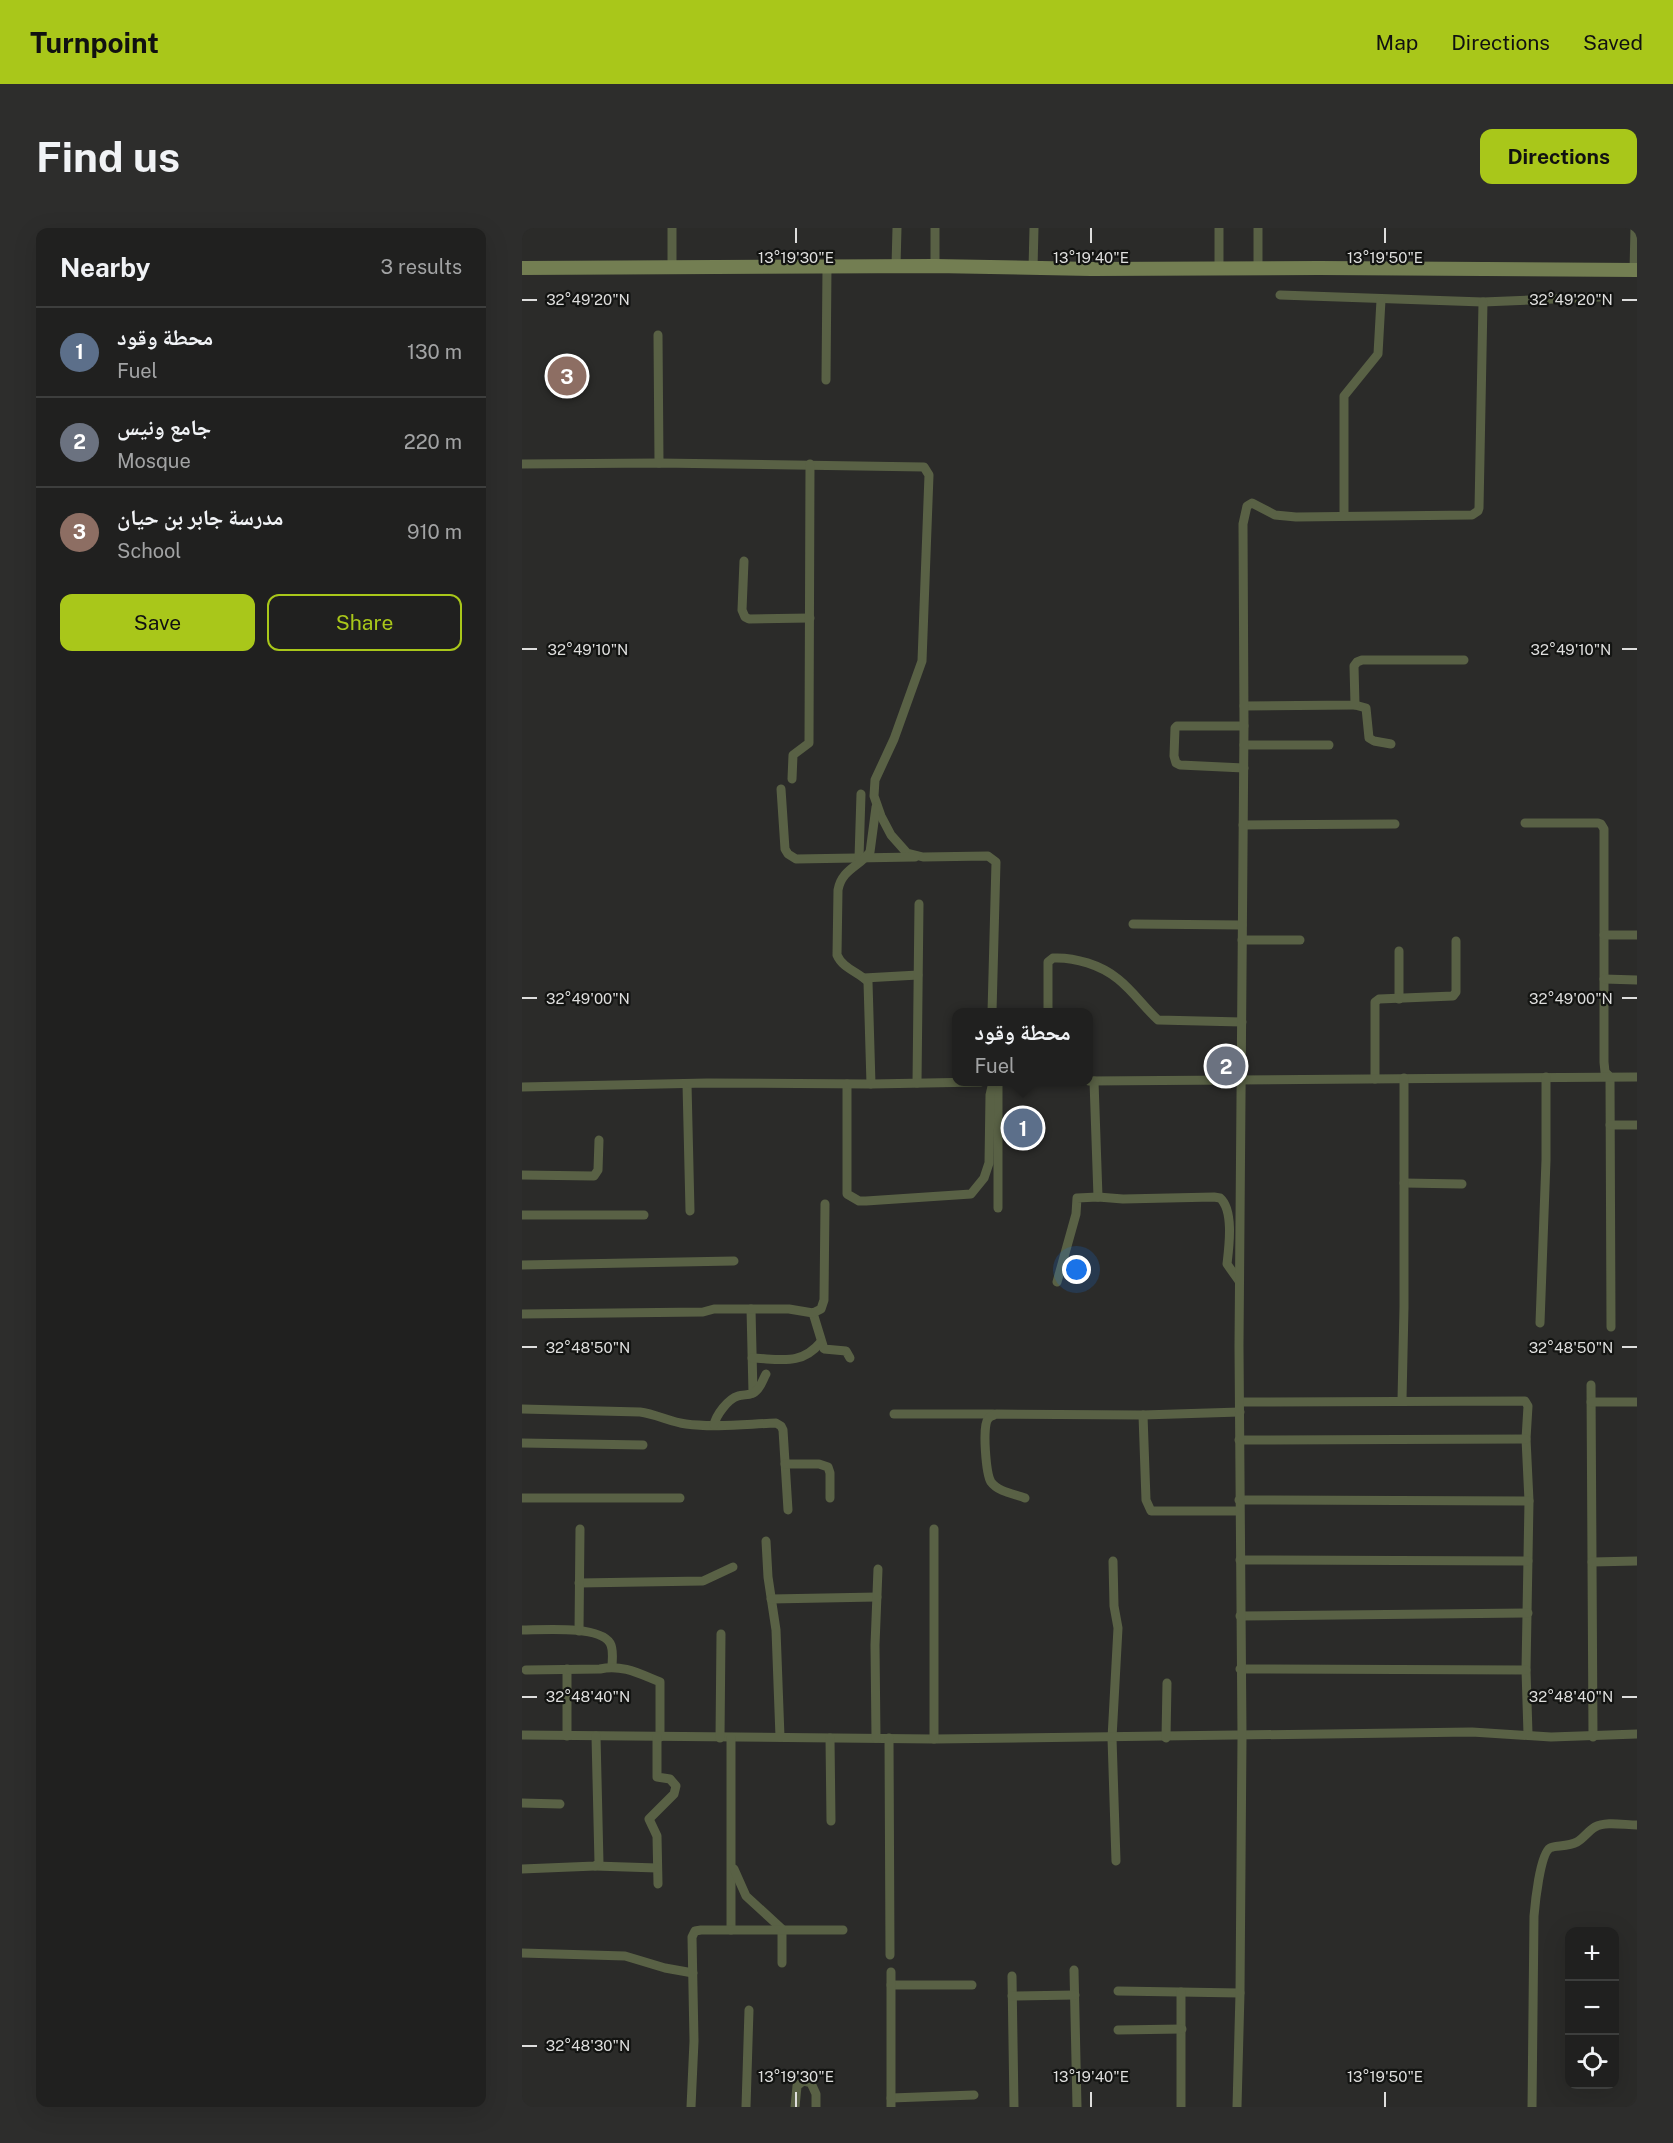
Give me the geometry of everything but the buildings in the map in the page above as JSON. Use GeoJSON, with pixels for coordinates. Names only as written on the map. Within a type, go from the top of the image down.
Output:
{"type":"FeatureCollection","features":[{"type":"Feature","properties":{"kind":"main road"},"geometry":{"type":"LineString","coordinates":[[522,268],[934,266],[1033,269],[1636,270]]}},
{"type":"Feature","properties":{"kind":"street"},"geometry":{"type":"LineString","coordinates":[[672,228],[672,268]]}},
{"type":"Feature","properties":{"kind":"street"},"geometry":{"type":"LineString","coordinates":[[896,266],[897,228]]}},
{"type":"Feature","properties":{"kind":"street"},"geometry":{"type":"LineString","coordinates":[[934,266],[935,228]]}},
{"type":"Feature","properties":{"kind":"street"},"geometry":{"type":"LineString","coordinates":[[1033,269],[1034,228]]}},
{"type":"Feature","properties":{"kind":"street"},"geometry":{"type":"LineString","coordinates":[[1220,228],[1220,270]]}},
{"type":"Feature","properties":{"kind":"street"},"geometry":{"type":"LineString","coordinates":[[1258,228],[1258,269]]}},
{"type":"Feature","properties":{"kind":"street"},"geometry":{"type":"LineString","coordinates":[[1635,228],[1636,270]]}},
{"type":"Feature","properties":{"kind":"street"},"geometry":{"type":"LineString","coordinates":[[826,380],[827,267]]}},
{"type":"Feature","properties":{"kind":"street"},"geometry":{"type":"LineString","coordinates":[[1280,295],[1483,302],[1600,297]]}},
{"type":"Feature","properties":{"kind":"street"},"geometry":{"type":"LineString","coordinates":[[1344,516],[1344,396],[1378,354],[1381,300]]}},
{"type":"Feature","properties":{"kind":"street"},"geometry":{"type":"LineString","coordinates":[[1237,2107],[1242,1736],[1239,1281],[1244,768],[1243,524],[1247,506],[1252,503],[1275,515],[1296,517],[1472,515],[1478,511],[1483,302]]}},
{"type":"Feature","properties":{"kind":"street"},"geometry":{"type":"LineString","coordinates":[[658,335],[659,463]]}},
{"type":"Feature","properties":{"kind":"street"},"geometry":{"type":"LineString","coordinates":[[522,464],[810,464],[924,467],[929,475],[922,661],[894,739],[874,780],[876,804],[872,845],[862,858],[845,872],[839,880],[838,890],[837,955],[839,960],[868,982],[871,1084]]}},
{"type":"Feature","properties":{"kind":"street"},"geometry":{"type":"LineString","coordinates":[[792,779],[792,755],[809,743],[810,464]]}},
{"type":"Feature","properties":{"kind":"street"},"geometry":{"type":"LineString","coordinates":[[744,561],[742,610],[745,617],[749,619],[810,618]]}},
{"type":"Feature","properties":{"kind":"street"},"geometry":{"type":"LineString","coordinates":[[1355,705],[1354,666],[1357,662],[1362,660],[1464,660]]}},
{"type":"Feature","properties":{"kind":"street"},"geometry":{"type":"LineString","coordinates":[[1244,706],[1355,705],[1366,708],[1369,738],[1391,744]]}},
{"type":"Feature","properties":{"kind":"street"},"geometry":{"type":"LineString","coordinates":[[1244,726],[1177,726],[1174,756],[1176,763],[1180,765],[1244,768]]}},
{"type":"Feature","properties":{"kind":"street"},"geometry":{"type":"LineString","coordinates":[[1244,745],[1329,745]]}},
{"type":"Feature","properties":{"kind":"street"},"geometry":{"type":"LineString","coordinates":[[781,789],[785,849],[791,857],[796,859],[988,856],[996,862],[992,1008]]}},
{"type":"Feature","properties":{"kind":"street"},"geometry":{"type":"LineString","coordinates":[[861,794],[862,858]]}},
{"type":"Feature","properties":{"kind":"street"},"geometry":{"type":"LineString","coordinates":[[876,804],[901,847],[907,853],[923,857]]}},
{"type":"Feature","properties":{"kind":"street"},"geometry":{"type":"LineString","coordinates":[[1243,825],[1395,824]]}},
{"type":"Feature","properties":{"kind":"street"},"geometry":{"type":"LineString","coordinates":[[1525,824],[1598,824],[1603,826],[1605,1069],[1610,1077],[1611,1327]]}},
{"type":"Feature","properties":{"kind":"street"},"geometry":{"type":"LineString","coordinates":[[917,1083],[919,904]]}},
{"type":"Feature","properties":{"kind":"street"},"geometry":{"type":"LineString","coordinates":[[1133,924],[1242,925]]}},
{"type":"Feature","properties":{"kind":"street"},"geometry":{"type":"LineString","coordinates":[[1604,935],[1637,935]]}},
{"type":"Feature","properties":{"kind":"street"},"geometry":{"type":"LineString","coordinates":[[1242,940],[1300,940]]}},
{"type":"Feature","properties":{"kind":"street"},"geometry":{"type":"LineString","coordinates":[[1375,1079],[1375,1002],[1379,999],[1455,995],[1456,941]]}},
{"type":"Feature","properties":{"kind":"street"},"geometry":{"type":"LineString","coordinates":[[1399,951],[1399,999]]}},
{"type":"Feature","properties":{"kind":"street"},"geometry":{"type":"LineString","coordinates":[[1047,1008],[1048,963],[1053,958],[1076,959],[1118,979],[1158,1020],[1242,1022]]}},
{"type":"Feature","properties":{"kind":"street"},"geometry":{"type":"LineString","coordinates":[[864,978],[918,975]]}},
{"type":"Feature","properties":{"kind":"street"},"geometry":{"type":"LineString","coordinates":[[1604,979],[1637,980]]}},
{"type":"Feature","properties":{"kind":"street"},"geometry":{"type":"LineString","coordinates":[[1540,1323],[1546,1160],[1546,1077]]}},
{"type":"Feature","properties":{"kind":"street"},"geometry":{"type":"LineString","coordinates":[[1093,1081],[1637,1077]]}},
{"type":"Feature","properties":{"kind":"street"},"geometry":{"type":"LineString","coordinates":[[1402,1400],[1404,1078]]}},
{"type":"Feature","properties":{"kind":"street"},"geometry":{"type":"LineString","coordinates":[[522,1088],[552,1085],[952,1082]]}},
{"type":"Feature","properties":{"kind":"street"},"geometry":{"type":"LineString","coordinates":[[687,1084],[690,1211]]}},
{"type":"Feature","properties":{"kind":"street"},"geometry":{"type":"LineString","coordinates":[[847,1084],[847,1194],[859,1201],[971,1194],[984,1178],[989,1163],[992,1086]]}},
{"type":"Feature","properties":{"kind":"street"},"geometry":{"type":"LineString","coordinates":[[998,1086],[998,1208]]}},
{"type":"Feature","properties":{"kind":"street"},"geometry":{"type":"LineString","coordinates":[[1091,1086],[1098,1197]]}},
{"type":"Feature","properties":{"kind":"street"},"geometry":{"type":"LineString","coordinates":[[1610,1125],[1637,1125]]}},
{"type":"Feature","properties":{"kind":"street"},"geometry":{"type":"LineString","coordinates":[[522,1175],[594,1176],[598,1170],[599,1140]]}},
{"type":"Feature","properties":{"kind":"street"},"geometry":{"type":"LineString","coordinates":[[1404,1183],[1462,1184]]}},
{"type":"Feature","properties":{"kind":"street"},"geometry":{"type":"LineString","coordinates":[[1057,1282],[1076,1214],[1077,1198],[1098,1197],[1220,1198],[1228,1210],[1228,1268],[1239,1281]]}},
{"type":"Feature","properties":{"kind":"street"},"geometry":{"type":"LineString","coordinates":[[522,1314],[703,1312],[714,1309],[789,1309],[813,1313],[821,1310],[824,1300],[825,1204]]}},
{"type":"Feature","properties":{"kind":"street"},"geometry":{"type":"LineString","coordinates":[[522,1215],[645,1215]]}},
{"type":"Feature","properties":{"kind":"street"},"geometry":{"type":"LineString","coordinates":[[522,1265],[734,1261]]}},
{"type":"Feature","properties":{"kind":"street"},"geometry":{"type":"LineString","coordinates":[[751,1310],[753,1393]]}},
{"type":"Feature","properties":{"kind":"street"},"geometry":{"type":"LineString","coordinates":[[813,1313],[824,1349],[846,1351],[850,1358]]}},
{"type":"Feature","properties":{"kind":"street"},"geometry":{"type":"LineString","coordinates":[[752,1358],[800,1358],[808,1355],[821,1342]]}},
{"type":"Feature","properties":{"kind":"street"},"geometry":{"type":"LineString","coordinates":[[714,1425],[715,1420],[731,1399],[758,1390],[766,1374]]}},
{"type":"Feature","properties":{"kind":"street"},"geometry":{"type":"LineString","coordinates":[[1592,1385],[1593,1737]]}},
{"type":"Feature","properties":{"kind":"street"},"geometry":{"type":"LineString","coordinates":[[894,1414],[1143,1415],[1240,1407],[1402,1400],[1525,1401],[1528,1406],[1526,1439],[1529,1501],[1526,1670],[1528,1734]]}},
{"type":"Feature","properties":{"kind":"street"},"geometry":{"type":"LineString","coordinates":[[1591,1402],[1637,1402]]}},
{"type":"Feature","properties":{"kind":"street"},"geometry":{"type":"LineString","coordinates":[[522,1409],[640,1412],[684,1424],[777,1423],[783,1430],[788,1510]]}},
{"type":"Feature","properties":{"kind":"street"},"geometry":{"type":"LineString","coordinates":[[996,1414],[986,1422],[985,1437],[990,1481],[997,1488],[1025,1498]]}},
{"type":"Feature","properties":{"kind":"street"},"geometry":{"type":"LineString","coordinates":[[1143,1415],[1145,1489],[1148,1509],[1151,1511],[1239,1511]]}},
{"type":"Feature","properties":{"kind":"street"},"geometry":{"type":"LineString","coordinates":[[1239,1440],[1526,1439]]}},
{"type":"Feature","properties":{"kind":"street"},"geometry":{"type":"LineString","coordinates":[[522,1443],[643,1445]]}},
{"type":"Feature","properties":{"kind":"street"},"geometry":{"type":"LineString","coordinates":[[785,1464],[819,1464],[828,1467],[830,1498]]}},
{"type":"Feature","properties":{"kind":"street"},"geometry":{"type":"LineString","coordinates":[[522,1498],[680,1498]]}},
{"type":"Feature","properties":{"kind":"street"},"geometry":{"type":"LineString","coordinates":[[1239,1500],[1529,1501]]}},
{"type":"Feature","properties":{"kind":"street"},"geometry":{"type":"LineString","coordinates":[[579,1631],[580,1529]]}},
{"type":"Feature","properties":{"kind":"street"},"geometry":{"type":"LineString","coordinates":[[934,1529],[934,1739]]}},
{"type":"Feature","properties":{"kind":"street"},"geometry":{"type":"LineString","coordinates":[[766,1541],[766,1564],[776,1630],[780,1737]]}},
{"type":"Feature","properties":{"kind":"street"},"geometry":{"type":"LineString","coordinates":[[1240,1560],[1528,1562]]}},
{"type":"Feature","properties":{"kind":"street"},"geometry":{"type":"LineString","coordinates":[[1113,1561],[1114,1606],[1118,1628],[1112,1738],[1116,1861]]}},
{"type":"Feature","properties":{"kind":"street"},"geometry":{"type":"LineString","coordinates":[[1592,1562],[1637,1561]]}},
{"type":"Feature","properties":{"kind":"street"},"geometry":{"type":"LineString","coordinates":[[579,1583],[704,1581],[733,1567]]}},
{"type":"Feature","properties":{"kind":"street"},"geometry":{"type":"LineString","coordinates":[[876,1738],[875,1645],[878,1569]]}},
{"type":"Feature","properties":{"kind":"street"},"geometry":{"type":"LineString","coordinates":[[771,1599],[877,1597]]}},
{"type":"Feature","properties":{"kind":"street"},"geometry":{"type":"LineString","coordinates":[[1240,1616],[1528,1613]]}},
{"type":"Feature","properties":{"kind":"street"},"geometry":{"type":"LineString","coordinates":[[522,1630],[579,1631],[595,1634],[607,1639],[612,1649],[612,1666]]}},
{"type":"Feature","properties":{"kind":"street"},"geometry":{"type":"LineString","coordinates":[[721,1634],[731,1858],[731,1930]]}},
{"type":"Feature","properties":{"kind":"street"},"geometry":{"type":"LineString","coordinates":[[526,1670],[600,1669],[612,1666],[660,1682],[657,1777],[670,1779],[676,1785],[674,1794],[649,1819],[657,1836],[658,1884]]}},
{"type":"Feature","properties":{"kind":"street"},"geometry":{"type":"LineString","coordinates":[[567,1669],[567,1736]]}},
{"type":"Feature","properties":{"kind":"street"},"geometry":{"type":"LineString","coordinates":[[1240,1669],[1526,1670]]}},
{"type":"Feature","properties":{"kind":"street"},"geometry":{"type":"LineString","coordinates":[[1166,1737],[1167,1683]]}},
{"type":"Feature","properties":{"kind":"street"},"geometry":{"type":"LineString","coordinates":[[522,1735],[934,1739],[1472,1732],[1551,1737],[1637,1734]]}},
{"type":"Feature","properties":{"kind":"street"},"geometry":{"type":"LineString","coordinates":[[595,1866],[599,1863],[596,1736]]}},
{"type":"Feature","properties":{"kind":"street"},"geometry":{"type":"LineString","coordinates":[[830,1738],[831,1821]]}},
{"type":"Feature","properties":{"kind":"street"},"geometry":{"type":"LineString","coordinates":[[889,1738],[890,1954]]}},
{"type":"Feature","properties":{"kind":"street"},"geometry":{"type":"LineString","coordinates":[[522,1803],[560,1804]]}},
{"type":"Feature","properties":{"kind":"street"},"geometry":{"type":"LineString","coordinates":[[1532,2107],[1534,1916],[1536,1889],[1547,1851],[1552,1847],[1570,1846],[1581,1840],[1592,1828],[1601,1825],[1637,1825]]}},
{"type":"Feature","properties":{"kind":"street"},"geometry":{"type":"LineString","coordinates":[[731,1858],[735,1874],[746,1896],[782,1929],[782,1963]]}},
{"type":"Feature","properties":{"kind":"street"},"geometry":{"type":"LineString","coordinates":[[522,1869],[595,1866],[657,1868]]}},
{"type":"Feature","properties":{"kind":"street"},"geometry":{"type":"LineString","coordinates":[[692,2107],[694,2041],[692,1937],[695,1931],[843,1930]]}},
{"type":"Feature","properties":{"kind":"street"},"geometry":{"type":"LineString","coordinates":[[522,1953],[625,1956],[665,1968],[693,1973]]}},
{"type":"Feature","properties":{"kind":"street"},"geometry":{"type":"LineString","coordinates":[[1074,1970],[1077,2107]]}},
{"type":"Feature","properties":{"kind":"street"},"geometry":{"type":"LineString","coordinates":[[891,1972],[891,2102],[974,2095]]}},
{"type":"Feature","properties":{"kind":"street"},"geometry":{"type":"LineString","coordinates":[[1012,1976],[1014,2107]]}},
{"type":"Feature","properties":{"kind":"street"},"geometry":{"type":"LineString","coordinates":[[891,1985],[972,1985]]}},
{"type":"Feature","properties":{"kind":"street"},"geometry":{"type":"LineString","coordinates":[[1118,1991],[1240,1993]]}},
{"type":"Feature","properties":{"kind":"street"},"geometry":{"type":"LineString","coordinates":[[1181,1992],[1181,2107]]}},
{"type":"Feature","properties":{"kind":"street"},"geometry":{"type":"LineString","coordinates":[[1012,1996],[1075,1995]]}},
{"type":"Feature","properties":{"kind":"street"},"geometry":{"type":"LineString","coordinates":[[746,2107],[749,2010]]}},
{"type":"Feature","properties":{"kind":"street"},"geometry":{"type":"LineString","coordinates":[[1118,2030],[1182,2030]]}},
{"type":"Feature","properties":{"kind":"street"},"geometry":{"type":"LineString","coordinates":[[795,2107],[797,2086],[800,2082],[807,2081],[814,2088],[816,2107]]}},
{"type":"Feature","properties":{"kind":"place","name":"مدرسة جابر بن حيان"},"geometry":{"type":"Point","coordinates":[567,376]}},
{"type":"Feature","properties":{"kind":"place","name":"جامع ونيس"},"geometry":{"type":"Point","coordinates":[1226,1066]}},
{"type":"Feature","properties":{"kind":"place","name":"محطة وقود"},"geometry":{"type":"Point","coordinates":[1023,1128]}}]}
